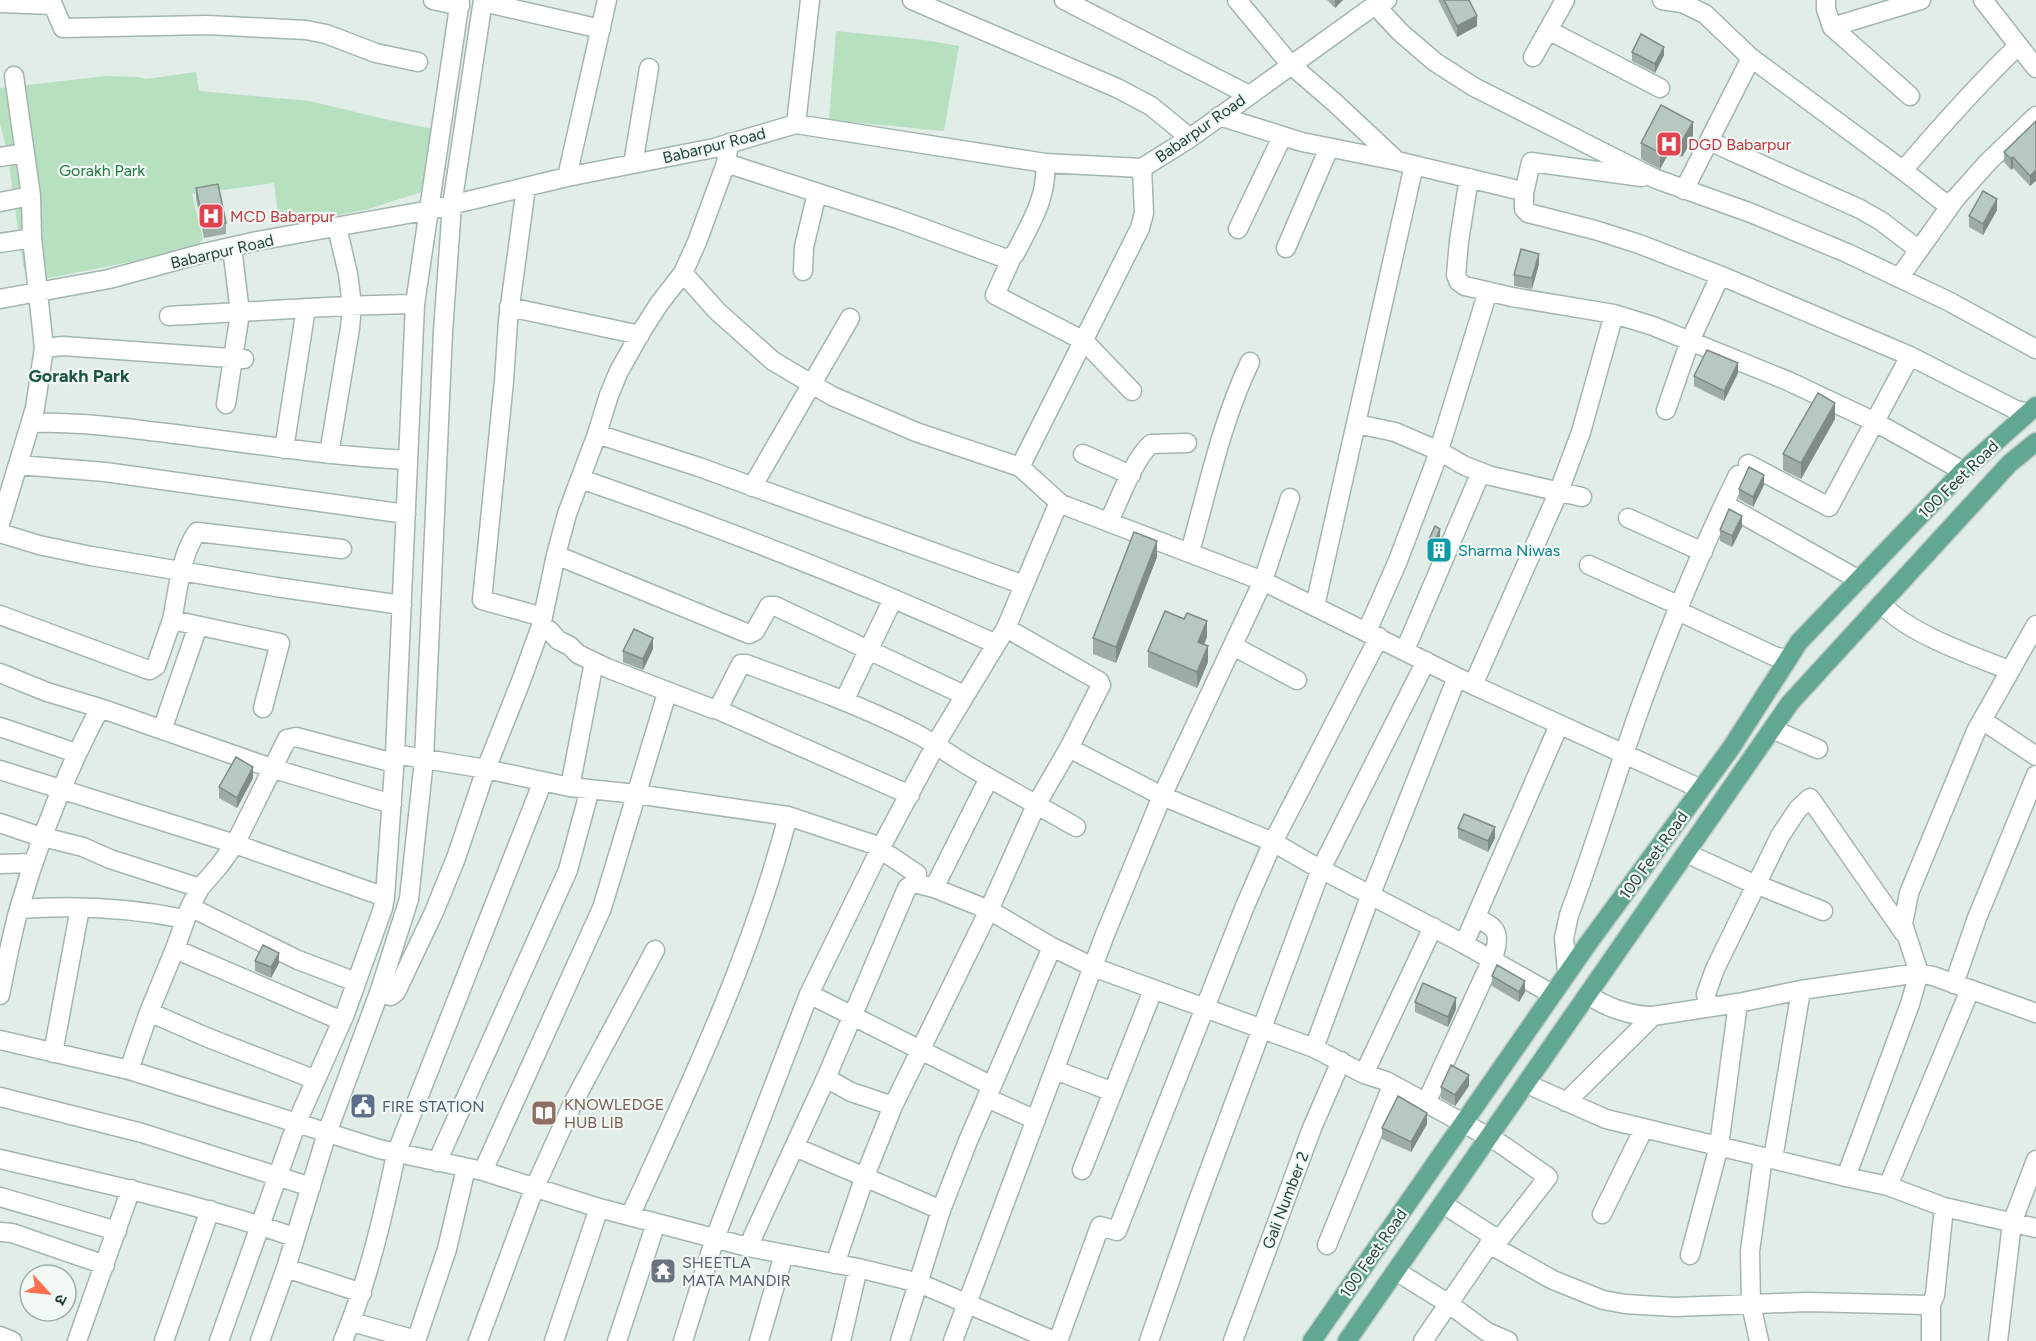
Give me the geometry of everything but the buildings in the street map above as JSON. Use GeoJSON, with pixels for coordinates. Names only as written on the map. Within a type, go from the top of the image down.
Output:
{"type":"FeatureCollection","features":[{"type":"Feature","properties":{"kind":"main road","name":"100 Feet Road"},"geometry":{"type":"LineString","coordinates":[[1312,1341],[1552,994],[1731,748],[1799,642],[1964,471],[2032,409]]}},
{"type":"Feature","properties":{"kind":"main road","name":"100 Feet Road"},"geometry":{"type":"LineString","coordinates":[[1347,1341],[1790,703],[2010,463],[2035,444]]}},
{"type":"Feature","properties":{"kind":"street"},"geometry":{"type":"LineString","coordinates":[[219,1341],[297,1122],[342,1021],[385,897],[392,804],[415,304],[460,3],[433,0]]}},
{"type":"Feature","properties":{"kind":"street"},"geometry":{"type":"LineString","coordinates":[[567,177],[607,0]]}},
{"type":"Feature","properties":{"kind":"street"},"geometry":{"type":"LineString","coordinates":[[796,124],[810,0]]}},
{"type":"Feature","properties":{"kind":"street"},"geometry":{"type":"LineString","coordinates":[[912,0],[1117,88],[1151,106],[1190,138]]}},
{"type":"Feature","properties":{"kind":"street"},"geometry":{"type":"LineString","coordinates":[[1064,0],[1249,95]]}},
{"type":"Feature","properties":{"kind":"street"},"geometry":{"type":"LineString","coordinates":[[1237,0],[1290,64],[1405,163]]}},
{"type":"Feature","properties":{"kind":"street"},"geometry":{"type":"LineString","coordinates":[[1533,57],[1565,0]]}},
{"type":"Feature","properties":{"kind":"street"},"geometry":{"type":"LineString","coordinates":[[1662,0],[1682,3],[1704,14],[1750,57],[1942,201],[1949,203],[1956,198]]}},
{"type":"Feature","properties":{"kind":"street"},"geometry":{"type":"LineString","coordinates":[[1826,0],[1826,9],[1832,27],[1910,96]]}},
{"type":"Feature","properties":{"kind":"street"},"geometry":{"type":"LineString","coordinates":[[1832,27],[1922,0]]}},
{"type":"Feature","properties":{"kind":"street"},"geometry":{"type":"LineString","coordinates":[[1983,0],[2036,68]]}},
{"type":"Feature","properties":{"kind":"street"},"geometry":{"type":"LineString","coordinates":[[260,1341],[286,1268],[327,1133],[379,993],[409,899],[424,760],[443,332],[452,205],[483,1],[601,29]]}},
{"type":"Feature","properties":{"kind":"street"},"geometry":{"type":"LineString","coordinates":[[1379,2],[1400,32],[1435,62],[1457,77],[1656,179],[1752,213],[1808,236],[1950,302],[2036,349]]}},
{"type":"Feature","properties":{"kind":"street","name":"Babarpur Road"},"geometry":{"type":"LineString","coordinates":[[0,299],[109,279],[232,247],[430,210],[567,177],[729,143],[796,124],[1045,163],[1142,168],[1190,138],[1379,2]]}},
{"type":"Feature","properties":{"kind":"street"},"geometry":{"type":"LineString","coordinates":[[0,3],[53,5],[63,28],[207,25],[306,30],[326,34],[376,53],[418,62]]}},
{"type":"Feature","properties":{"kind":"street"},"geometry":{"type":"LineString","coordinates":[[1548,30],[1660,88]]}},
{"type":"Feature","properties":{"kind":"street"},"geometry":{"type":"LineString","coordinates":[[1905,172],[1906,167],[1941,127],[2018,46]]}},
{"type":"Feature","properties":{"kind":"street"},"geometry":{"type":"LineString","coordinates":[[1684,190],[1750,57]]}},
{"type":"Feature","properties":{"kind":"street"},"geometry":{"type":"LineString","coordinates":[[633,164],[649,68]]}},
{"type":"Feature","properties":{"kind":"street"},"geometry":{"type":"LineString","coordinates":[[0,524],[6,487],[18,465],[31,423],[44,348],[32,237],[31,196],[14,76]]}},
{"type":"Feature","properties":{"kind":"street"},"geometry":{"type":"LineString","coordinates":[[1219,116],[1282,137],[1469,178],[1522,191],[1524,194]]}},
{"type":"Feature","properties":{"kind":"street"},"geometry":{"type":"LineString","coordinates":[[1899,278],[1956,198],[1988,162],[2036,116]]}},
{"type":"Feature","properties":{"kind":"street"},"geometry":{"type":"LineString","coordinates":[[1238,229],[1282,137]]}},
{"type":"Feature","properties":{"kind":"street"},"geometry":{"type":"LineString","coordinates":[[1709,141],[1860,209],[1881,221],[1919,250]]}},
{"type":"Feature","properties":{"kind":"street"},"geometry":{"type":"LineString","coordinates":[[379,993],[394,995],[434,912],[456,858],[486,769],[542,621],[567,514],[609,395],[619,371],[640,335],[659,304],[683,273],[726,163],[729,143]]}},
{"type":"Feature","properties":{"kind":"street"},"geometry":{"type":"LineString","coordinates":[[1286,248],[1329,148]]}},
{"type":"Feature","properties":{"kind":"street"},"geometry":{"type":"LineString","coordinates":[[0,157],[24,153]]}},
{"type":"Feature","properties":{"kind":"street"},"geometry":{"type":"LineString","coordinates":[[1656,179],[1531,162],[1524,194],[1524,208],[1528,213],[1617,237],[1720,276],[1910,356],[2016,410],[2032,409]]}},
{"type":"Feature","properties":{"kind":"street"},"geometry":{"type":"LineString","coordinates":[[726,163],[898,219],[1003,258],[1012,257]]}},
{"type":"Feature","properties":{"kind":"street"},"geometry":{"type":"LineString","coordinates":[[1045,163],[1046,182],[1042,200],[995,295],[1084,341],[1132,391]]}},
{"type":"Feature","properties":{"kind":"street"},"geometry":{"type":"LineString","coordinates":[[1315,606],[1357,424],[1405,163]]}},
{"type":"Feature","properties":{"kind":"street"},"geometry":{"type":"LineString","coordinates":[[1020,467],[1143,219],[1142,168]]}},
{"type":"Feature","properties":{"kind":"street"},"geometry":{"type":"LineString","coordinates":[[1469,178],[1456,275],[1459,282],[1465,286],[1614,314],[1653,326],[1788,381],[1875,422],[1964,471]]}},
{"type":"Feature","properties":{"kind":"street"},"geometry":{"type":"LineString","coordinates":[[526,187],[510,307],[482,600],[542,621],[558,640],[586,658],[667,693],[716,709],[910,795]]}},
{"type":"Feature","properties":{"kind":"street"},"geometry":{"type":"LineString","coordinates":[[803,271],[804,248],[817,193]]}},
{"type":"Feature","properties":{"kind":"street"},"geometry":{"type":"LineString","coordinates":[[0,201],[31,196]]}},
{"type":"Feature","properties":{"kind":"street"},"geometry":{"type":"LineString","coordinates":[[329,454],[352,305],[348,274],[337,227]]}},
{"type":"Feature","properties":{"kind":"street"},"geometry":{"type":"LineString","coordinates":[[0,243],[32,237]]}},
{"type":"Feature","properties":{"kind":"street"},"geometry":{"type":"LineString","coordinates":[[226,404],[238,359],[240,313],[232,247]]}},
{"type":"Feature","properties":{"kind":"street"},"geometry":{"type":"LineString","coordinates":[[683,273],[703,297],[773,361],[832,396],[907,429],[1020,467],[1061,504],[1263,581],[1465,681],[1701,789]]}},
{"type":"Feature","properties":{"kind":"street"},"geometry":{"type":"LineString","coordinates":[[1666,410],[1690,341],[1720,276]]}},
{"type":"Feature","properties":{"kind":"street"},"geometry":{"type":"LineString","coordinates":[[0,1040],[129,1070],[396,1154],[475,1170],[599,1208],[748,1247],[858,1268],[919,1283],[1056,1341],[1100,1226],[1117,1231],[1245,906],[1273,842],[1373,634],[1439,451],[1488,291]]}},
{"type":"Feature","properties":{"kind":"street"},"geometry":{"type":"LineString","coordinates":[[169,316],[352,305],[415,304]]}},
{"type":"Feature","properties":{"kind":"street"},"geometry":{"type":"LineString","coordinates":[[510,307],[640,335]]}},
{"type":"Feature","properties":{"kind":"street"},"geometry":{"type":"LineString","coordinates":[[284,449],[306,308]]}},
{"type":"Feature","properties":{"kind":"street"},"geometry":{"type":"LineString","coordinates":[[1314,1048],[1371,894],[1465,681],[1559,491],[1581,432],[1614,314]]}},
{"type":"Feature","properties":{"kind":"street"},"geometry":{"type":"LineString","coordinates":[[752,487],[850,318]]}},
{"type":"Feature","properties":{"kind":"street"},"geometry":{"type":"LineString","coordinates":[[44,348],[63,346],[238,359]]}},
{"type":"Feature","properties":{"kind":"street"},"geometry":{"type":"LineString","coordinates":[[1568,972],[1564,938],[1569,915],[1586,871],[1624,754],[1702,552],[1743,469],[1829,507],[1910,356]]}},
{"type":"Feature","properties":{"kind":"street"},"geometry":{"type":"LineString","coordinates":[[1190,552],[1219,442],[1234,396],[1250,362]]}},
{"type":"Feature","properties":{"kind":"street"},"geometry":{"type":"LineString","coordinates":[[31,423],[88,424],[284,449],[408,460]]}},
{"type":"Feature","properties":{"kind":"street"},"geometry":{"type":"LineString","coordinates":[[1357,424],[1395,432],[1481,472],[1582,497]]}},
{"type":"Feature","properties":{"kind":"street"},"geometry":{"type":"LineString","coordinates":[[597,434],[1024,585]]}},
{"type":"Feature","properties":{"kind":"street"},"geometry":{"type":"LineString","coordinates":[[1109,521],[1131,475],[1151,444],[1187,443]]}},
{"type":"Feature","properties":{"kind":"street"},"geometry":{"type":"LineString","coordinates":[[1083,454],[1131,475]]}},
{"type":"Feature","properties":{"kind":"street"},"geometry":{"type":"LineString","coordinates":[[18,465],[148,478],[406,514]]}},
{"type":"Feature","properties":{"kind":"street"},"geometry":{"type":"LineString","coordinates":[[1405,650],[1481,472]]}},
{"type":"Feature","properties":{"kind":"street"},"geometry":{"type":"LineString","coordinates":[[581,479],[706,522],[893,599],[1001,636],[1100,683],[1100,688],[1069,748],[1036,805],[989,910],[893,1106],[865,1176],[835,1264]]}},
{"type":"Feature","properties":{"kind":"street"},"geometry":{"type":"LineString","coordinates":[[954,1341],[1093,967],[1162,796],[1263,581],[1290,498]]}},
{"type":"Feature","properties":{"kind":"street"},"geometry":{"type":"LineString","coordinates":[[682,1341],[715,1238],[809,994],[880,848],[936,744],[1001,636],[1056,509],[1061,504]]}},
{"type":"Feature","properties":{"kind":"street"},"geometry":{"type":"LineString","coordinates":[[1724,504],[1859,579]]}},
{"type":"Feature","properties":{"kind":"street"},"geometry":{"type":"LineString","coordinates":[[1628,518],[1702,552]]}},
{"type":"Feature","properties":{"kind":"street"},"geometry":{"type":"LineString","coordinates":[[0,615],[150,670],[156,666],[172,620],[182,571],[191,541],[197,532],[342,549]]}},
{"type":"Feature","properties":{"kind":"street"},"geometry":{"type":"LineString","coordinates":[[0,533],[39,545],[91,556],[402,605]]}},
{"type":"Feature","properties":{"kind":"street"},"geometry":{"type":"LineString","coordinates":[[556,555],[748,634],[755,631],[766,609],[769,606],[775,606],[964,695]]}},
{"type":"Feature","properties":{"kind":"street"},"geometry":{"type":"LineString","coordinates":[[1589,565],[1774,656],[1787,659]]}},
{"type":"Feature","properties":{"kind":"street"},"geometry":{"type":"LineString","coordinates":[[844,701],[893,599]]}},
{"type":"Feature","properties":{"kind":"street"},"geometry":{"type":"LineString","coordinates":[[1882,604],[1909,626],[1945,644],[2009,670]]}},
{"type":"Feature","properties":{"kind":"street"},"geometry":{"type":"LineString","coordinates":[[172,620],[280,643],[263,708]]}},
{"type":"Feature","properties":{"kind":"street"},"geometry":{"type":"LineString","coordinates":[[1846,1177],[1910,1004],[1919,973],[1903,924],[1904,911],[1914,879],[1982,720],[2036,625]]}},
{"type":"Feature","properties":{"kind":"street"},"geometry":{"type":"LineString","coordinates":[[162,730],[198,626]]}},
{"type":"Feature","properties":{"kind":"street"},"geometry":{"type":"LineString","coordinates":[[1233,646],[1297,680]]}},
{"type":"Feature","properties":{"kind":"street"},"geometry":{"type":"LineString","coordinates":[[570,787],[586,658]]}},
{"type":"Feature","properties":{"kind":"street"},"geometry":{"type":"LineString","coordinates":[[1149,1341],[1321,869],[1426,661]]}},
{"type":"Feature","properties":{"kind":"street"},"geometry":{"type":"LineString","coordinates":[[716,709],[738,667],[743,663],[844,701],[936,744],[989,778],[1076,827]]}},
{"type":"Feature","properties":{"kind":"street"},"geometry":{"type":"LineString","coordinates":[[0,673],[47,692],[100,708],[274,769],[392,804]]}},
{"type":"Feature","properties":{"kind":"street"},"geometry":{"type":"LineString","coordinates":[[352,1322],[416,1340],[475,1170],[602,908],[667,693]]}},
{"type":"Feature","properties":{"kind":"street"},"geometry":{"type":"LineString","coordinates":[[0,995],[7,927],[19,909],[33,863],[76,753],[100,708]]}},
{"type":"Feature","properties":{"kind":"street"},"geometry":{"type":"LineString","coordinates":[[1982,720],[2036,756]]}},
{"type":"Feature","properties":{"kind":"street"},"geometry":{"type":"LineString","coordinates":[[1464,944],[1559,725]]}},
{"type":"Feature","properties":{"kind":"street"},"geometry":{"type":"LineString","coordinates":[[0,727],[76,753]]}},
{"type":"Feature","properties":{"kind":"street"},"geometry":{"type":"LineString","coordinates":[[1772,729],[1818,749]]}},
{"type":"Feature","properties":{"kind":"street"},"geometry":{"type":"LineString","coordinates":[[129,1070],[187,913],[200,888],[236,844],[285,743],[292,736],[394,759],[424,760],[486,769],[570,787],[788,816],[880,848],[917,874],[914,883],[907,888],[826,1078],[748,1247]]}},
{"type":"Feature","properties":{"kind":"street"},"geometry":{"type":"LineString","coordinates":[[1069,748],[1162,796],[1273,842],[1492,959],[1552,994]]}},
{"type":"Feature","properties":{"kind":"street"},"geometry":{"type":"LineString","coordinates":[[0,770],[236,844],[385,897]]}},
{"type":"Feature","properties":{"kind":"street"},"geometry":{"type":"LineString","coordinates":[[1888,1186],[1962,987],[1977,918],[2036,775]]}},
{"type":"Feature","properties":{"kind":"street"},"geometry":{"type":"LineString","coordinates":[[934,888],[989,778]]}},
{"type":"Feature","properties":{"kind":"street"},"geometry":{"type":"LineString","coordinates":[[344,1341],[362,1293],[396,1154],[543,781]]}},
{"type":"Feature","properties":{"kind":"street"},"geometry":{"type":"LineString","coordinates":[[437,1162],[568,870],[590,789]]}},
{"type":"Feature","properties":{"kind":"street"},"geometry":{"type":"LineString","coordinates":[[1708,1007],[1706,994],[1709,983],[1780,836],[1798,809],[1810,798],[1905,934]]}},
{"type":"Feature","properties":{"kind":"street"},"geometry":{"type":"LineString","coordinates":[[630,1216],[681,1105],[733,980],[788,816]]}},
{"type":"Feature","properties":{"kind":"street"},"geometry":{"type":"LineString","coordinates":[[0,823],[83,847],[110,859],[200,888]]}},
{"type":"Feature","properties":{"kind":"street"},"geometry":{"type":"LineString","coordinates":[[1686,853],[1757,885],[1823,910]]}},
{"type":"Feature","properties":{"kind":"street"},"geometry":{"type":"LineString","coordinates":[[0,864],[33,863]]}},
{"type":"Feature","properties":{"kind":"street"},"geometry":{"type":"LineString","coordinates":[[914,883],[934,888],[989,910],[1052,947],[1093,967],[1314,1048],[1364,1074],[1386,1081],[1488,1136],[1548,1176],[1499,1240],[1492,1240]]}},
{"type":"Feature","properties":{"kind":"street"},"geometry":{"type":"LineString","coordinates":[[19,909],[80,908],[187,913],[356,982]]}},
{"type":"Feature","properties":{"kind":"street"},"geometry":{"type":"LineString","coordinates":[[53,1053],[80,908]]}},
{"type":"Feature","properties":{"kind":"street"},"geometry":{"type":"LineString","coordinates":[[1426,1103],[1498,942],[1497,934],[1492,927],[1476,918]]}},
{"type":"Feature","properties":{"kind":"street"},"geometry":{"type":"LineString","coordinates":[[1364,1074],[1433,927]]}},
{"type":"Feature","properties":{"kind":"street"},"geometry":{"type":"LineString","coordinates":[[900,1341],[941,1210],[1052,947]]}},
{"type":"Feature","properties":{"kind":"street"},"geometry":{"type":"LineString","coordinates":[[175,949],[342,1021]]}},
{"type":"Feature","properties":{"kind":"street"},"geometry":{"type":"LineString","coordinates":[[478,1341],[534,1189],[574,1101],[655,950]]}},
{"type":"Feature","properties":{"kind":"street"},"geometry":{"type":"LineString","coordinates":[[1588,995],[1627,1013],[1653,1016],[1738,1003],[1801,990],[1919,973],[2036,1013]]}},
{"type":"Feature","properties":{"kind":"street"},"geometry":{"type":"LineString","coordinates":[[1082,1170],[1153,990]]}},
{"type":"Feature","properties":{"kind":"street"},"geometry":{"type":"LineString","coordinates":[[1758,1341],[1751,1304],[1750,1251],[1801,990]]}},
{"type":"Feature","properties":{"kind":"street"},"geometry":{"type":"LineString","coordinates":[[809,994],[920,1050],[1036,1120]]}},
{"type":"Feature","properties":{"kind":"street"},"geometry":{"type":"LineString","coordinates":[[1690,1255],[1719,1146],[1738,1003]]}},
{"type":"Feature","properties":{"kind":"street"},"geometry":{"type":"LineString","coordinates":[[149,1012],[316,1080]]}},
{"type":"Feature","properties":{"kind":"street"},"geometry":{"type":"LineString","coordinates":[[1566,1102],[1653,1016]]}},
{"type":"Feature","properties":{"kind":"street","name":"Gali Number 2"},"geometry":{"type":"LineString","coordinates":[[1233,1341],[1312,1128],[1341,1061]]}},
{"type":"Feature","properties":{"kind":"street"},"geometry":{"type":"LineString","coordinates":[[1054,1070],[1113,1092]]}},
{"type":"Feature","properties":{"kind":"street"},"geometry":{"type":"LineString","coordinates":[[826,1078],[851,1092],[893,1106]]}},
{"type":"Feature","properties":{"kind":"street"},"geometry":{"type":"LineString","coordinates":[[1527,1082],[1606,1119],[1888,1186],[1944,1207],[2036,1228]]}},
{"type":"Feature","properties":{"kind":"street"},"geometry":{"type":"LineString","coordinates":[[1327,1245],[1392,1086]]}},
{"type":"Feature","properties":{"kind":"street"},"geometry":{"type":"LineString","coordinates":[[0,1097],[142,1133],[311,1187]]}},
{"type":"Feature","properties":{"kind":"street"},"geometry":{"type":"LineString","coordinates":[[1602,1214],[1644,1128]]}},
{"type":"Feature","properties":{"kind":"street"},"geometry":{"type":"LineString","coordinates":[[795,1147],[941,1210]]}},
{"type":"Feature","properties":{"kind":"street"},"geometry":{"type":"LineString","coordinates":[[0,1159],[131,1189],[210,1210],[294,1237]]}},
{"type":"Feature","properties":{"kind":"street"},"geometry":{"type":"LineString","coordinates":[[1998,1341],[2012,1223],[2036,1160]]}},
{"type":"Feature","properties":{"kind":"street"},"geometry":{"type":"LineString","coordinates":[[77,1341],[131,1189]]}},
{"type":"Feature","properties":{"kind":"street"},"geometry":{"type":"LineString","coordinates":[[0,1197],[117,1231]]}},
{"type":"Feature","properties":{"kind":"street"},"geometry":{"type":"LineString","coordinates":[[1443,1204],[1536,1272],[1603,1300],[1625,1304],[1676,1307],[1808,1302],[1930,1304]]}},
{"type":"Feature","properties":{"kind":"street"},"geometry":{"type":"LineString","coordinates":[[1931,1341],[1930,1304],[1936,1285],[1944,1207]]}},
{"type":"Feature","properties":{"kind":"street"},"geometry":{"type":"LineString","coordinates":[[554,1341],[599,1208]]}},
{"type":"Feature","properties":{"kind":"street"},"geometry":{"type":"LineString","coordinates":[[164,1341],[210,1210]]}},
{"type":"Feature","properties":{"kind":"street"},"geometry":{"type":"LineString","coordinates":[[617,1341],[656,1223]]}},
{"type":"Feature","properties":{"kind":"street"},"geometry":{"type":"LineString","coordinates":[[0,1232],[12,1233],[105,1265]]}},
{"type":"Feature","properties":{"kind":"street"},"geometry":{"type":"LineString","coordinates":[[1423,1341],[1492,1240]]}},
{"type":"Feature","properties":{"kind":"street"},"geometry":{"type":"LineString","coordinates":[[759,1341],[784,1254]]}},
{"type":"Feature","properties":{"kind":"street"},"geometry":{"type":"LineString","coordinates":[[286,1268],[362,1293]]}},
{"type":"Feature","properties":{"kind":"street"},"geometry":{"type":"LineString","coordinates":[[841,1341],[858,1268]]}},
{"type":"Feature","properties":{"kind":"street"},"geometry":{"type":"LineString","coordinates":[[1396,1271],[1449,1304],[1484,1337],[1508,1341]]}},
{"type":"Feature","properties":{"kind":"street"},"geometry":{"type":"LineString","coordinates":[[0,1336],[12,1341]]}},
{"type":"Feature","properties":{"kind":"green space"},"geometry":{"type":"Polygon","coordinates":[[[836,31],[959,46],[944,131],[829,120],[836,31]]]}},
{"type":"Feature","properties":{"kind":"green space","name":"Gorakh Park"},"geometry":{"type":"Polygon","coordinates":[[[196,72],[199,91],[310,101],[433,129],[428,190],[368,209],[295,224],[279,222],[274,183],[192,194],[203,239],[196,246],[140,260],[29,282],[23,265],[7,151],[0,124],[0,88],[107,76],[146,79],[196,72]]]}},
{"type":"Feature","properties":{"kind":"place","name":"DGD Babarpur"},"geometry":{"type":"Point","coordinates":[1669,144]}},
{"type":"Feature","properties":{"kind":"place","name":"MCD Babarpur"},"geometry":{"type":"Point","coordinates":[211,216]}},
{"type":"Feature","properties":{"kind":"place","name":"Sharma Niwas"},"geometry":{"type":"Point","coordinates":[1439,550]}},
{"type":"Feature","properties":{"kind":"place","name":"FIRE STATION"},"geometry":{"type":"Point","coordinates":[363,1106]}},
{"type":"Feature","properties":{"kind":"place","name":"KNOWLEDGE HUB LIB"},"geometry":{"type":"Point","coordinates":[544,1113]}},
{"type":"Feature","properties":{"kind":"place","name":"SHEETLA MATA MANDIR"},"geometry":{"type":"Point","coordinates":[663,1271]}},
{"type":"Feature","properties":{"kind":"district","name":"Gorakh Park"},"geometry":{"type":"Point","coordinates":[79,376]}}]}
